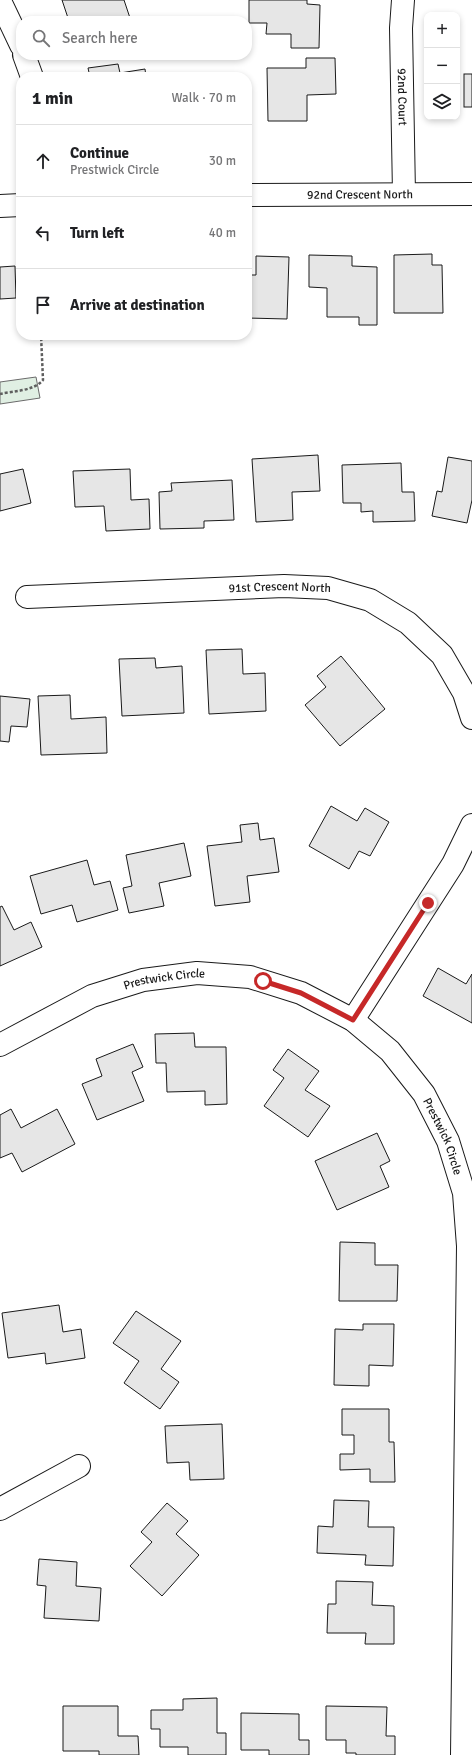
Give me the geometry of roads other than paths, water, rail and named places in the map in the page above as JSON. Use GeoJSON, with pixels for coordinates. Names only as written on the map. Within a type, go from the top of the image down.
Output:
{"type":"FeatureCollection","features":[{"type":"Feature","properties":{"kind":"street","name":"92nd Court"},"geometry":{"type":"LineString","coordinates":[[403,0],[401,28],[404,194]]}},
{"type":"Feature","properties":{"kind":"street"},"geometry":{"type":"LineString","coordinates":[[0,1],[16,35]]}},
{"type":"Feature","properties":{"kind":"street"},"geometry":{"type":"LineString","coordinates":[[26,60],[30,72]]}},
{"type":"Feature","properties":{"kind":"street","name":"92nd Crescent North"},"geometry":{"type":"LineString","coordinates":[[252,195],[472,194]]}},
{"type":"Feature","properties":{"kind":"street"},"geometry":{"type":"LineString","coordinates":[[0,206],[16,204]]}},
{"type":"Feature","properties":{"kind":"street","name":"91st Crescent North"},"geometry":{"type":"LineString","coordinates":[[27,597],[284,586],[328,588],[370,600],[408,623],[442,655],[464,693],[472,718]]}},
{"type":"Feature","properties":{"kind":"street"},"geometry":{"type":"LineString","coordinates":[[353,1020],[453,864],[472,825]]}},
{"type":"Feature","properties":{"kind":"street","name":"Prestwick Circle"},"geometry":{"type":"LineString","coordinates":[[0,1045],[92,996],[143,980],[197,972],[250,978],[301,993],[353,1020],[390,1051],[424,1094],[448,1141],[464,1193],[468,1254],[462,1755]]}},
{"type":"Feature","properties":{"kind":"street"},"geometry":{"type":"LineString","coordinates":[[0,1509],[79,1466]]}}]}
